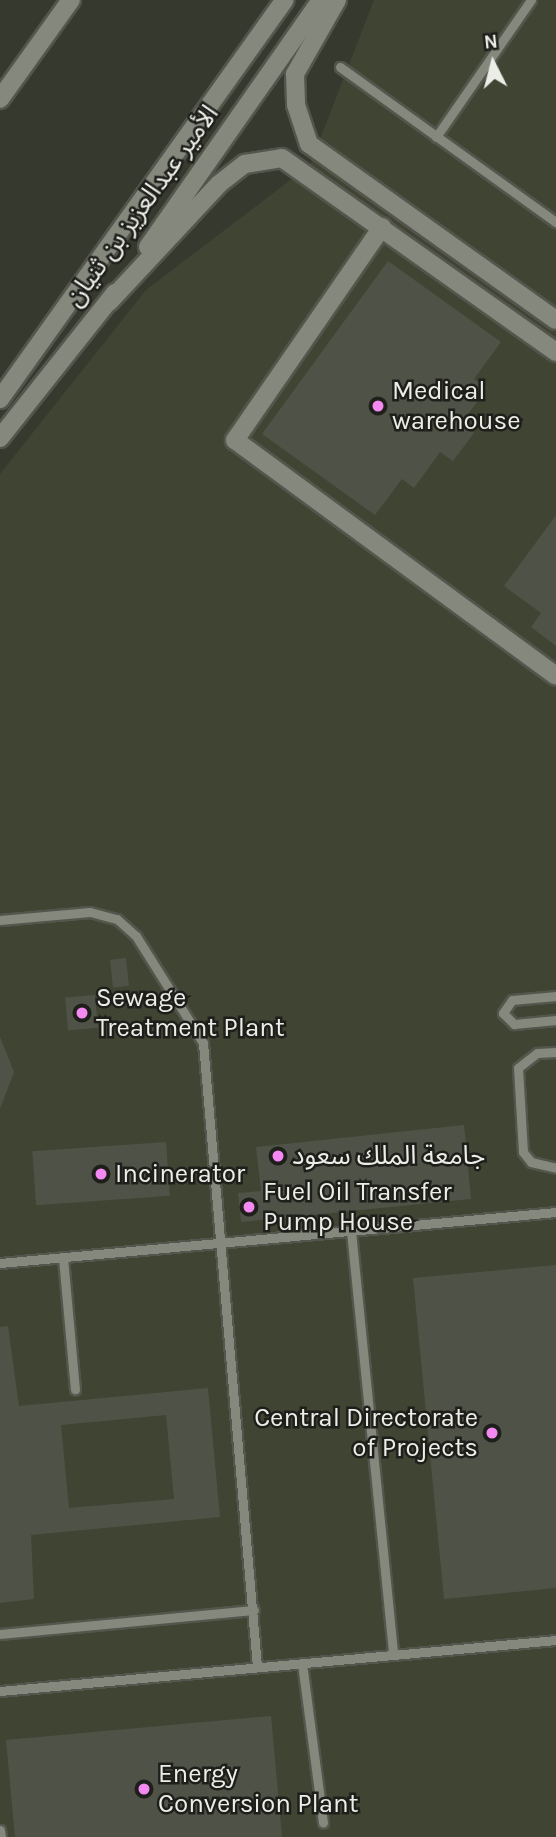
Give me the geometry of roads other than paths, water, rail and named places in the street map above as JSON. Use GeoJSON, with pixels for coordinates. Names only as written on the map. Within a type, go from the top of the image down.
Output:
{"type":"FeatureCollection","features":[{"type":"Feature","properties":{"kind":"street"},"geometry":{"type":"LineString","coordinates":[[0,99],[71,0]]}},
{"type":"Feature","properties":{"kind":"street","name":"الأمير عبدالعزيز بن ثنيان"},"geometry":{"type":"LineString","coordinates":[[0,399],[285,0]]}},
{"type":"Feature","properties":{"kind":"street","name":"الأمير عبدالعزيز بن ثنيان"},"geometry":{"type":"LineString","coordinates":[[0,438],[109,302],[321,0]]}},
{"type":"Feature","properties":{"kind":"street"},"geometry":{"type":"LineString","coordinates":[[337,0],[295,74],[296,104],[309,144],[556,320]]}},
{"type":"Feature","properties":{"kind":"street"},"geometry":{"type":"LineString","coordinates":[[109,302],[245,164],[282,158],[556,352]]}},
{"type":"Feature","properties":{"kind":"street"},"geometry":{"type":"LineString","coordinates":[[319,184],[334,161]]}},
{"type":"Feature","properties":{"kind":"street"},"geometry":{"type":"LineString","coordinates":[[382,227],[235,440],[556,676]]}},
{"type":"Feature","properties":{"kind":"lane"},"geometry":{"type":"LineString","coordinates":[[436,137],[531,0]]}},
{"type":"Feature","properties":{"kind":"lane"},"geometry":{"type":"LineString","coordinates":[[340,68],[556,222]]}},
{"type":"Feature","properties":{"kind":"lane"},"geometry":{"type":"LineString","coordinates":[[0,920],[98,912],[135,936],[203,1043],[257,1667]]}},
{"type":"Feature","properties":{"kind":"lane"},"geometry":{"type":"LineString","coordinates":[[556,996],[512,1000],[503,1013],[514,1024],[556,1020]]}},
{"type":"Feature","properties":{"kind":"lane"},"geometry":{"type":"LineString","coordinates":[[556,1052],[537,1053],[518,1068],[523,1152],[531,1163],[556,1168]]}},
{"type":"Feature","properties":{"kind":"lane"},"geometry":{"type":"LineString","coordinates":[[0,1263],[220,1246],[556,1212]]}},
{"type":"Feature","properties":{"kind":"lane"},"geometry":{"type":"LineString","coordinates":[[351,1231],[393,1654]]}},
{"type":"Feature","properties":{"kind":"lane"},"geometry":{"type":"LineString","coordinates":[[63,1258],[75,1389]]}},
{"type":"Feature","properties":{"kind":"lane"},"geometry":{"type":"LineString","coordinates":[[0,1633],[254,1610]]}},
{"type":"Feature","properties":{"kind":"lane"},"geometry":{"type":"LineString","coordinates":[[0,1691],[556,1640]]}},
{"type":"Feature","properties":{"kind":"lane"},"geometry":{"type":"LineString","coordinates":[[302,1663],[323,1823]]}},
{"type":"Feature","properties":{"kind":"lane"},"geometry":{"type":"LineString","coordinates":[[0,1830],[1,1837]]}},
{"type":"Feature","properties":{"kind":"place","name":"Medical warehouse"},"geometry":{"type":"Point","coordinates":[378,406]}},
{"type":"Feature","properties":{"kind":"place","name":"Sewage Treatment Plant"},"geometry":{"type":"Point","coordinates":[82,1013]}},
{"type":"Feature","properties":{"kind":"place","name":"جامعة الملك سعود"},"geometry":{"type":"Point","coordinates":[278,1156]}},
{"type":"Feature","properties":{"kind":"place","name":"Incinerator"},"geometry":{"type":"Point","coordinates":[101,1174]}},
{"type":"Feature","properties":{"kind":"place","name":"Fuel Oil Transfer Pump House"},"geometry":{"type":"Point","coordinates":[249,1207]}},
{"type":"Feature","properties":{"kind":"place","name":"Central Directorate of Projects"},"geometry":{"type":"Point","coordinates":[492,1433]}},
{"type":"Feature","properties":{"kind":"place","name":"Energy Conversion Plant"},"geometry":{"type":"Point","coordinates":[144,1789]}}]}
